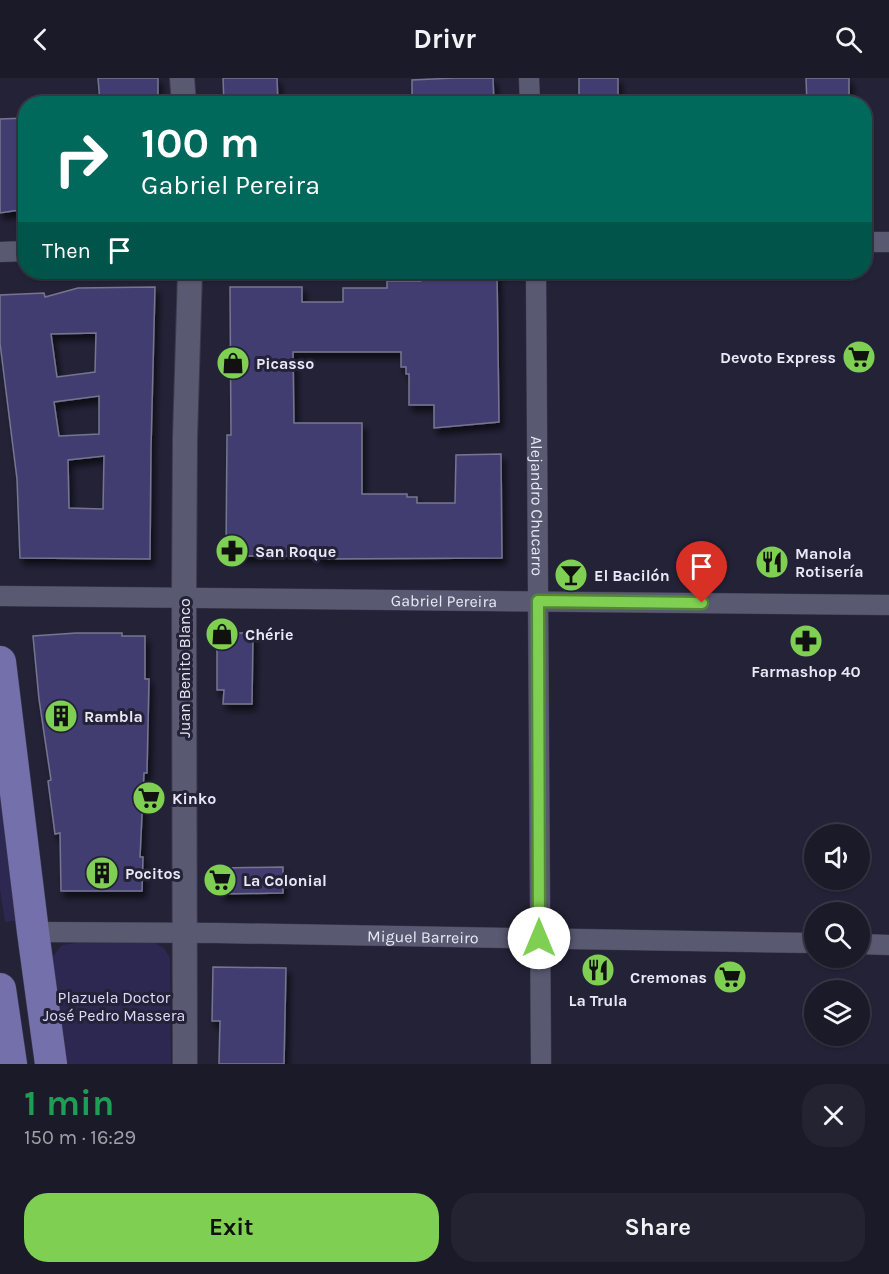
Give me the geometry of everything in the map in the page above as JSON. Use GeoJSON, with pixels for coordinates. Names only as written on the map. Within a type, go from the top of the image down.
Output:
{"type":"FeatureCollection","features":[{"type":"Feature","properties":{"kind":"main road"},"geometry":{"type":"LineString","coordinates":[[0,662],[51,1064]]}},
{"type":"Feature","properties":{"kind":"main road"},"geometry":{"type":"LineString","coordinates":[[0,989],[11,1064]]}},
{"type":"Feature","properties":{"kind":"street"},"geometry":{"type":"LineString","coordinates":[[182,78],[183,96]]}},
{"type":"Feature","properties":{"kind":"street"},"geometry":{"type":"LineString","coordinates":[[529,78],[530,96]]}},
{"type":"Feature","properties":{"kind":"street"},"geometry":{"type":"LineString","coordinates":[[872,242],[889,242]]}},
{"type":"Feature","properties":{"kind":"street"},"geometry":{"type":"LineString","coordinates":[[0,252],[18,251]]}},
{"type":"Feature","properties":{"kind":"street","name":"Juan Benito Blanco"},"geometry":{"type":"LineString","coordinates":[[185,1064],[184,598],[185,438],[190,279]]}},
{"type":"Feature","properties":{"kind":"street","name":"Alejandro Chucarro"},"geometry":{"type":"LineString","coordinates":[[536,279],[541,1064]]}},
{"type":"Feature","properties":{"kind":"street","name":"Gabriel Pereira"},"geometry":{"type":"LineString","coordinates":[[0,596],[889,605]]}},
{"type":"Feature","properties":{"kind":"street","name":"Miguel Barreiro"},"geometry":{"type":"LineString","coordinates":[[33,932],[804,944]]}},
{"type":"Feature","properties":{"kind":"street"},"geometry":{"type":"LineString","coordinates":[[870,944],[889,945]]}},
{"type":"Feature","properties":{"kind":"green space"},"geometry":{"type":"Polygon","coordinates":[[[0,756],[20,920],[5,922],[0,889],[0,756]]]}},
{"type":"Feature","properties":{"kind":"green space","name":"Plazuela Doctor José Pedro Massera"},"geometry":{"type":"Polygon","coordinates":[[[154,943],[164,948],[170,958],[171,1064],[64,1064],[52,958],[62,945],[154,943]]]}},
{"type":"Feature","properties":{"kind":"building"},"geometry":{"type":"Polygon","coordinates":[[[98,78],[158,78],[158,96],[100,96],[98,78]]]}},
{"type":"Feature","properties":{"kind":"building"},"geometry":{"type":"Polygon","coordinates":[[[223,78],[277,78],[278,96],[224,96],[223,78]]]}},
{"type":"Feature","properties":{"kind":"building"},"geometry":{"type":"Polygon","coordinates":[[[493,78],[494,96],[412,96],[412,80],[493,78]]]}},
{"type":"Feature","properties":{"kind":"building"},"geometry":{"type":"Polygon","coordinates":[[[579,78],[618,78],[618,96],[579,96],[579,78]]]}},
{"type":"Feature","properties":{"kind":"building"},"geometry":{"type":"Polygon","coordinates":[[[806,78],[849,78],[849,96],[807,96],[806,78]]]}},
{"type":"Feature","properties":{"kind":"building"},"geometry":{"type":"Polygon","coordinates":[[[18,118],[18,210],[0,213],[0,119],[18,118]]]}},
{"type":"Feature","properties":{"kind":"building"},"geometry":{"type":"Polygon","coordinates":[[[421,279],[497,279],[499,422],[434,428],[434,405],[409,405],[409,374],[406,374],[406,367],[401,367],[401,352],[293,352],[294,423],[362,423],[362,494],[407,494],[407,497],[417,497],[417,503],[455,503],[456,455],[501,454],[502,558],[319,559],[319,556],[226,556],[227,435],[231,435],[230,287],[302,287],[302,302],[343,302],[343,288],[387,288],[387,281],[421,281],[421,279]]]}},
{"type":"Feature","properties":{"kind":"building"},"geometry":{"type":"Polygon","coordinates":[[[155,287],[150,559],[20,558],[17,479],[0,343],[0,295],[44,293],[45,297],[78,288],[155,287]],[[96,333],[51,334],[57,377],[95,372],[96,333]],[[99,396],[54,402],[59,436],[99,434],[99,396]],[[104,456],[68,460],[69,508],[103,509],[104,456]]]}},
{"type":"Feature","properties":{"kind":"building"},"geometry":{"type":"Polygon","coordinates":[[[122,633],[122,636],[145,636],[145,679],[149,679],[147,773],[144,773],[140,857],[143,857],[142,891],[61,891],[60,833],[55,834],[48,781],[51,780],[39,699],[33,636],[122,633]]]}},
{"type":"Feature","properties":{"kind":"building"},"geometry":{"type":"Polygon","coordinates":[[[217,633],[253,633],[252,704],[223,704],[224,690],[217,690],[217,633]]]}},
{"type":"Feature","properties":{"kind":"building"},"geometry":{"type":"Polygon","coordinates":[[[283,867],[283,893],[221,894],[221,868],[283,867]]]}},
{"type":"Feature","properties":{"kind":"building"},"geometry":{"type":"Polygon","coordinates":[[[213,967],[286,968],[284,1064],[219,1064],[220,1021],[212,1021],[213,967]]]}},
{"type":"Feature","properties":{"kind":"place","name":"Devoto Express"},"geometry":{"type":"Point","coordinates":[859,357]}},
{"type":"Feature","properties":{"kind":"place","name":"Picasso"},"geometry":{"type":"Point","coordinates":[233,363]}},
{"type":"Feature","properties":{"kind":"place","name":"San Roque"},"geometry":{"type":"Point","coordinates":[232,551]}},
{"type":"Feature","properties":{"kind":"place","name":"Manola Rotisería"},"geometry":{"type":"Point","coordinates":[772,562]}},
{"type":"Feature","properties":{"kind":"place","name":"El Bacilón"},"geometry":{"type":"Point","coordinates":[571,575]}},
{"type":"Feature","properties":{"kind":"place","name":"Chérie"},"geometry":{"type":"Point","coordinates":[222,634]}},
{"type":"Feature","properties":{"kind":"place","name":"Farmashop 40"},"geometry":{"type":"Point","coordinates":[806,641]}},
{"type":"Feature","properties":{"kind":"place","name":"Rambla"},"geometry":{"type":"Point","coordinates":[61,716]}},
{"type":"Feature","properties":{"kind":"place","name":"Kinko"},"geometry":{"type":"Point","coordinates":[149,798]}},
{"type":"Feature","properties":{"kind":"place","name":"Pocitos"},"geometry":{"type":"Point","coordinates":[102,873]}},
{"type":"Feature","properties":{"kind":"place","name":"La Colonial"},"geometry":{"type":"Point","coordinates":[220,880]}},
{"type":"Feature","properties":{"kind":"place","name":"La Trula"},"geometry":{"type":"Point","coordinates":[598,970]}},
{"type":"Feature","properties":{"kind":"place","name":"Cremonas"},"geometry":{"type":"Point","coordinates":[730,977]}},
{"type":"Feature","properties":{"kind":"route"},"geometry":{"type":"LineString","coordinates":[[539,938],[538,601],[702,603]]}}]}
